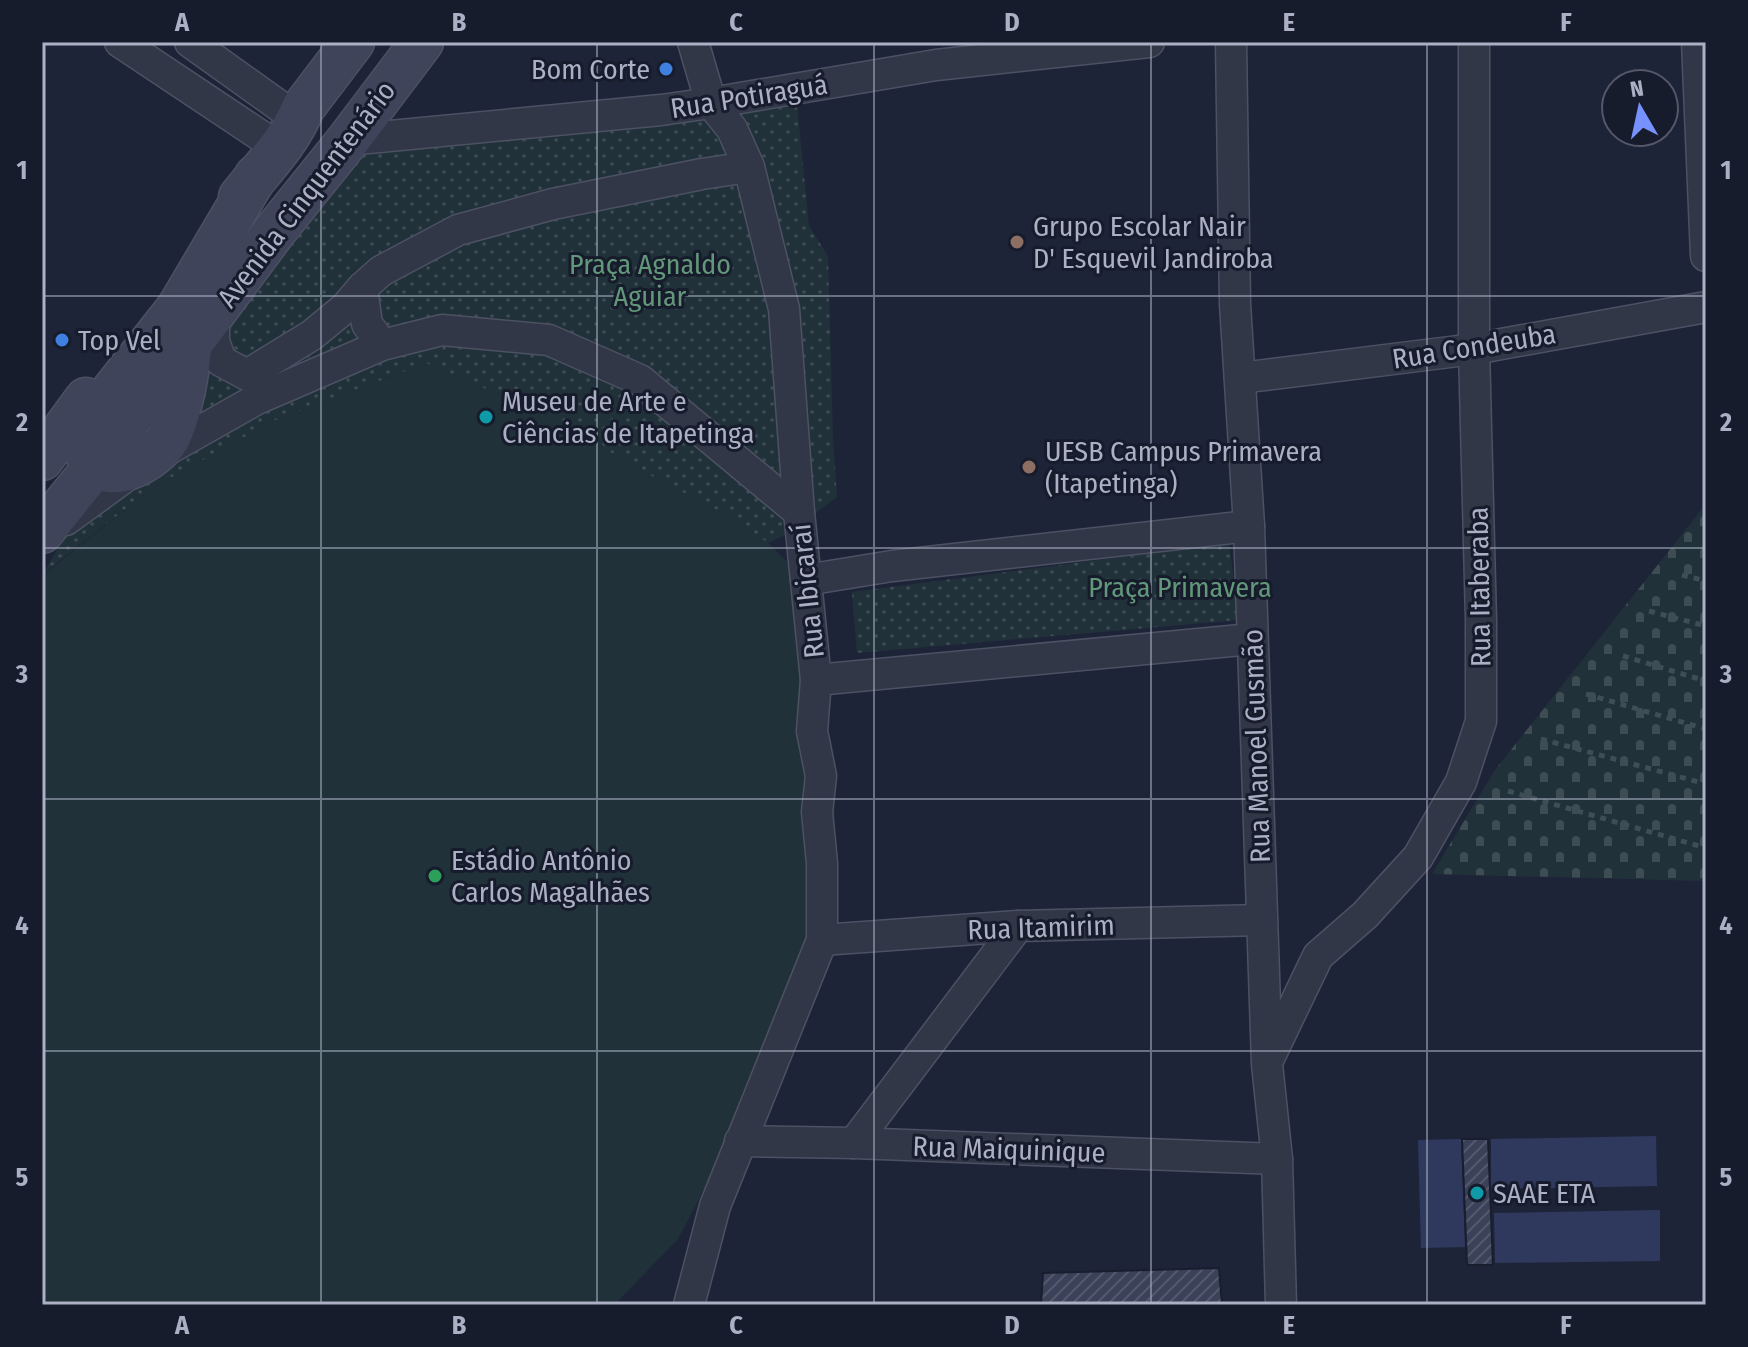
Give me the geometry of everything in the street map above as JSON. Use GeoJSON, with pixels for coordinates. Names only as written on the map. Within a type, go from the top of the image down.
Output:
{"type":"FeatureCollection","features":[{"type":"Feature","properties":{"kind":"main road","name":"Avenida Cinquentenário"},"geometry":{"type":"LineString","coordinates":[[96,465],[82,447],[85,426],[178,308],[303,108],[353,42]]}},
{"type":"Feature","properties":{"kind":"main road","name":"Avenida Cinquentenário"},"geometry":{"type":"LineString","coordinates":[[42,534],[422,42]]}},
{"type":"Feature","properties":{"kind":"main road","name":"Avenida Cinquentenário"},"geometry":{"type":"LineString","coordinates":[[42,459],[278,148]]}},
{"type":"Feature","properties":{"kind":"main road","name":"Avenida Cinquentenário"},"geometry":{"type":"LineString","coordinates":[[144,463],[169,438],[202,330]]}},
{"type":"Feature","properties":{"kind":"main road"},"geometry":{"type":"LineString","coordinates":[[96,465],[106,471],[144,463]]}},
{"type":"Feature","properties":{"kind":"street"},"geometry":{"type":"LineString","coordinates":[[120,42],[278,148]]}},
{"type":"Feature","properties":{"kind":"street"},"geometry":{"type":"LineString","coordinates":[[190,42],[278,148]]}},
{"type":"Feature","properties":{"kind":"street","name":"Rua Ibicaraí"},"geometry":{"type":"LineString","coordinates":[[689,1305],[715,1206],[822,940],[822,863],[817,812],[821,776],[812,731],[816,680],[799,512],[784,309],[749,167],[732,129],[711,103],[693,42]]}},
{"type":"Feature","properties":{"kind":"street","name":"Rua Potiraguá"},"geometry":{"type":"LineString","coordinates":[[348,140],[711,103],[935,53],[1149,42]]}},
{"type":"Feature","properties":{"kind":"street","name":"Rua Manoel Gusmão"},"geometry":{"type":"LineString","coordinates":[[1231,42],[1235,304],[1249,526],[1267,1064],[1277,1159],[1281,1305]]}},
{"type":"Feature","properties":{"kind":"street","name":"Rua Itaberaba"},"geometry":{"type":"LineString","coordinates":[[1267,1064],[1318,956],[1365,915],[1418,857],[1461,782],[1481,721],[1474,349],[1474,42]]}},
{"type":"Feature","properties":{"kind":"street"},"geometry":{"type":"LineString","coordinates":[[1697,42],[1706,256]]}},
{"type":"Feature","properties":{"kind":"street"},"geometry":{"type":"LineString","coordinates":[[202,330],[214,341],[221,361],[247,375],[312,335],[346,307],[381,271],[458,230],[553,204],[749,167]]}},
{"type":"Feature","properties":{"kind":"street"},"geometry":{"type":"LineString","coordinates":[[362,288],[367,324],[382,345]]}},
{"type":"Feature","properties":{"kind":"street","name":"Rua Condeuba"},"geometry":{"type":"LineString","coordinates":[[1240,378],[1474,349],[1706,307]]}},
{"type":"Feature","properties":{"kind":"street"},"geometry":{"type":"LineString","coordinates":[[42,534],[144,463],[257,399],[382,345],[442,330],[549,340],[640,380],[799,512]]}},
{"type":"Feature","properties":{"kind":"street"},"geometry":{"type":"LineString","coordinates":[[806,580],[892,566],[1249,526]]}},
{"type":"Feature","properties":{"kind":"street"},"geometry":{"type":"LineString","coordinates":[[816,680],[1252,639]]}},
{"type":"Feature","properties":{"kind":"street","name":"Rua Itamirim"},"geometry":{"type":"LineString","coordinates":[[822,940],[1018,926],[1262,920]]}},
{"type":"Feature","properties":{"kind":"street"},"geometry":{"type":"LineString","coordinates":[[854,1143],[1018,926]]}},
{"type":"Feature","properties":{"kind":"street","name":"Rua Maiquinique"},"geometry":{"type":"LineString","coordinates":[[740,1141],[1277,1159]]}},
{"type":"Feature","properties":{"kind":"path"},"geometry":{"type":"LineString","coordinates":[[1682,575],[1706,581]]}},
{"type":"Feature","properties":{"kind":"path"},"geometry":{"type":"LineString","coordinates":[[1649,611],[1706,626]]}},
{"type":"Feature","properties":{"kind":"path"},"geometry":{"type":"LineString","coordinates":[[1623,656],[1706,681]]}},
{"type":"Feature","properties":{"kind":"path"},"geometry":{"type":"LineString","coordinates":[[1586,694],[1706,729]]}},
{"type":"Feature","properties":{"kind":"path"},"geometry":{"type":"LineString","coordinates":[[1541,739],[1706,784]]}},
{"type":"Feature","properties":{"kind":"path"},"geometry":{"type":"LineString","coordinates":[[1508,791],[1706,848]]}},
{"type":"Feature","properties":{"kind":"green space","name":"Praça Agnaldo Aguiar"},"geometry":{"type":"Polygon","coordinates":[[[796,95],[809,226],[828,256],[837,497],[785,535],[768,543],[736,520],[544,414],[426,363],[273,421],[152,488],[43,574],[137,409],[368,142],[796,95]]]}},
{"type":"Feature","properties":{"kind":"green space","name":"Estádio Antônio Carlos Magalhães"},"geometry":{"type":"Polygon","coordinates":[[[426,363],[544,414],[736,520],[768,543],[806,580],[816,680],[833,753],[835,812],[822,940],[731,1156],[709,1180],[678,1239],[614,1305],[42,1305],[42,576],[152,488],[273,421],[426,363]]]}},
{"type":"Feature","properties":{"kind":"green space"},"geometry":{"type":"Polygon","coordinates":[[[1706,504],[1706,881],[1432,874],[1495,770],[1706,504]]]}},
{"type":"Feature","properties":{"kind":"green space","name":"Praça Primavera"},"geometry":{"type":"Polygon","coordinates":[[[1229,543],[1239,620],[857,653],[852,592],[1229,543]]]}},
{"type":"Feature","properties":{"kind":"water"},"geometry":{"type":"Polygon","coordinates":[[[1656,1136],[1657,1186],[1491,1189],[1491,1139],[1656,1136]]]}},
{"type":"Feature","properties":{"kind":"water"},"geometry":{"type":"Polygon","coordinates":[[[1461,1139],[1465,1247],[1421,1248],[1418,1140],[1461,1139]]]}},
{"type":"Feature","properties":{"kind":"water"},"geometry":{"type":"Polygon","coordinates":[[[1660,1210],[1660,1261],[1495,1263],[1494,1213],[1660,1210]]]}},
{"type":"Feature","properties":{"kind":"building","name":"SAAE ETA"},"geometry":{"type":"Polygon","coordinates":[[[1462,1139],[1488,1139],[1493,1265],[1467,1265],[1462,1139]]]}},
{"type":"Feature","properties":{"kind":"building"},"geometry":{"type":"Polygon","coordinates":[[[1219,1268],[1222,1305],[1041,1305],[1043,1273],[1219,1268]]]}},
{"type":"Feature","properties":{"kind":"place","name":"Bom Corte"},"geometry":{"type":"Point","coordinates":[666,69]}},
{"type":"Feature","properties":{"kind":"place","name":"Grupo Escolar Nair D' Esquevil Jandiroba"},"geometry":{"type":"Point","coordinates":[1017,242]}},
{"type":"Feature","properties":{"kind":"place","name":"Top Vel"},"geometry":{"type":"Point","coordinates":[62,340]}},
{"type":"Feature","properties":{"kind":"place","name":"Museu de Arte e Ciências de Itapetinga"},"geometry":{"type":"Point","coordinates":[486,417]}},
{"type":"Feature","properties":{"kind":"place","name":"UESB Campus Primavera (Itapetinga)"},"geometry":{"type":"Point","coordinates":[1029,467]}},
{"type":"Feature","properties":{"kind":"place","name":"Estádio Antônio Carlos Magalhães"},"geometry":{"type":"Point","coordinates":[435,876]}},
{"type":"Feature","properties":{"kind":"place","name":"SAAE ETA"},"geometry":{"type":"Point","coordinates":[1477,1193]}}]}
